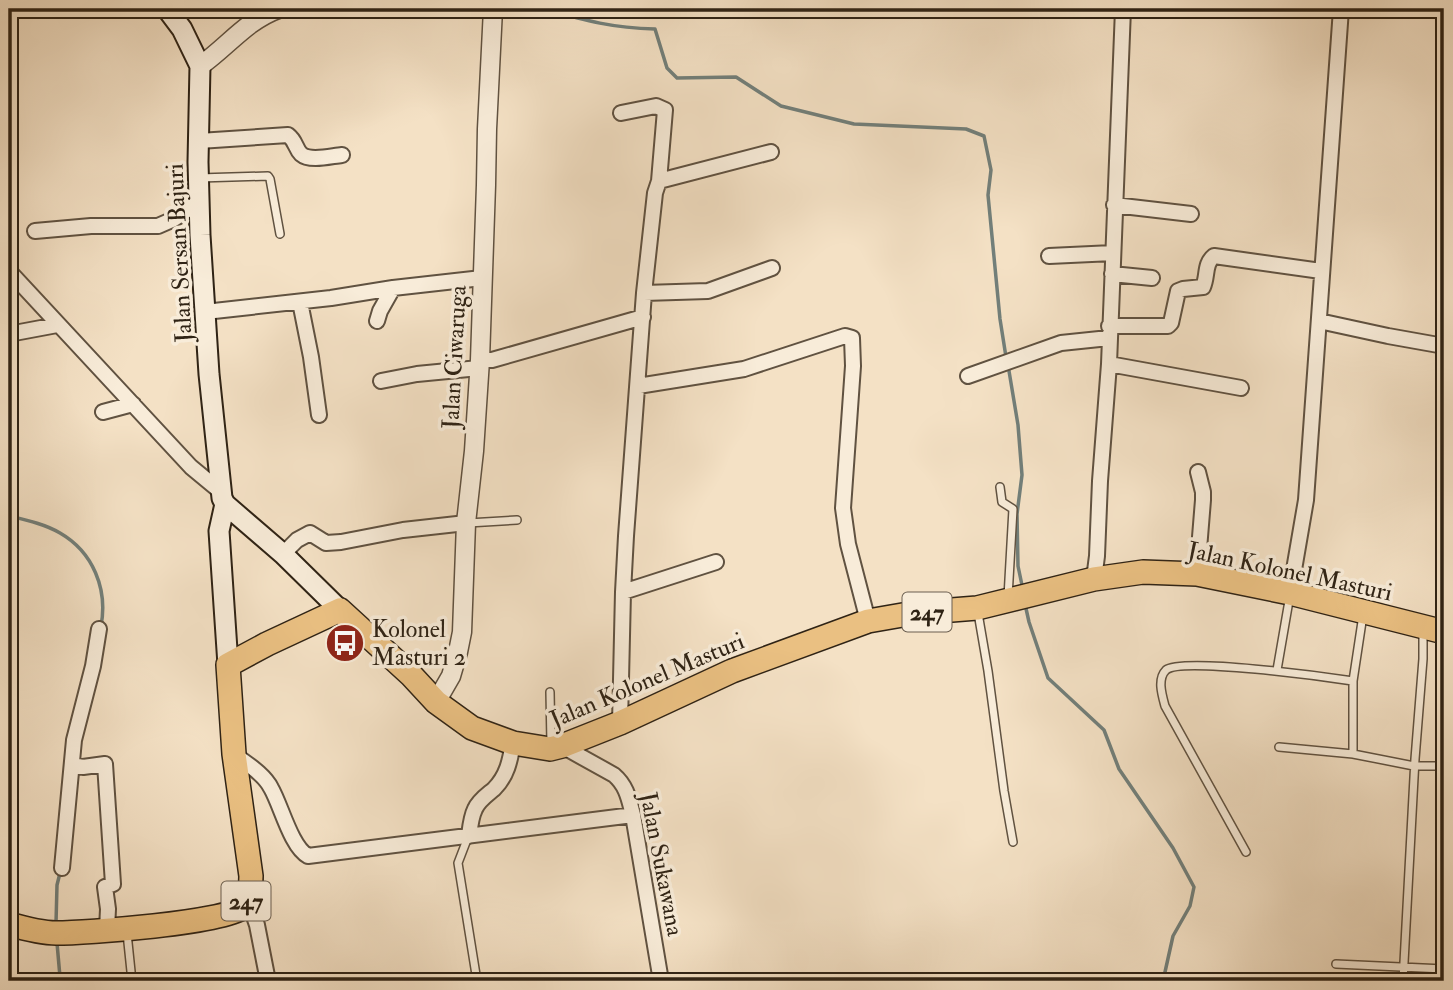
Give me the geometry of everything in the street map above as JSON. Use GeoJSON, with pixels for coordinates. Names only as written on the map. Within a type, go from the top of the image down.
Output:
{"type":"FeatureCollection","features":[{"type":"Feature","properties":{"kind":"main road","name":"Jalan Sersan Bajuri"},"geometry":{"type":"LineString","coordinates":[[167,9],[182,29],[201,66],[199,202],[209,374],[223,497],[219,531],[228,665]]}},
{"type":"Feature","properties":{"kind":"main road"},"geometry":{"type":"LineString","coordinates":[[223,497],[340,610],[228,665]]}},
{"type":"Feature","properties":{"kind":"main road","name":"Jalan Kolonel Masturi"},"geometry":{"type":"LineString","coordinates":[[340,610],[436,702],[472,728],[513,743],[556,748],[620,723],[732,671],[868,621],[914,613],[977,608],[1094,579],[1143,572],[1197,574],[1290,593],[1433,629]]}},
{"type":"Feature","properties":{"kind":"main road","name":"247"},"geometry":{"type":"LineString","coordinates":[[11,931],[55,933],[117,929],[223,916],[241,909],[248,899],[251,876],[234,754],[228,665]]}},
{"type":"Feature","properties":{"kind":"street"},"geometry":{"type":"LineString","coordinates":[[201,66],[247,26],[278,9]]}},
{"type":"Feature","properties":{"kind":"street","name":"Jalan Ciwaruga"},"geometry":{"type":"LineString","coordinates":[[436,702],[451,676],[461,632],[479,364],[486,129],[493,9]]}},
{"type":"Feature","properties":{"kind":"street"},"geometry":{"type":"LineString","coordinates":[[1094,579],[1109,364],[1123,9]]}},
{"type":"Feature","properties":{"kind":"street"},"geometry":{"type":"LineString","coordinates":[[1290,593],[1306,500],[1341,9]]}},
{"type":"Feature","properties":{"kind":"street"},"geometry":{"type":"LineString","coordinates":[[620,723],[623,592],[644,293],[655,193],[659,181],[664,110],[656,106],[621,113]]}},
{"type":"Feature","properties":{"kind":"street"},"geometry":{"type":"LineString","coordinates":[[199,141],[288,135],[295,141],[303,157],[342,155]]}},
{"type":"Feature","properties":{"kind":"street"},"geometry":{"type":"LineString","coordinates":[[659,181],[771,152]]}},
{"type":"Feature","properties":{"kind":"street"},"geometry":{"type":"LineString","coordinates":[[35,231],[91,226],[158,226],[199,202]]}},
{"type":"Feature","properties":{"kind":"street"},"geometry":{"type":"LineString","coordinates":[[1114,205],[1191,214]]}},
{"type":"Feature","properties":{"kind":"street"},"geometry":{"type":"LineString","coordinates":[[1049,256],[1113,254]]}},
{"type":"Feature","properties":{"kind":"street"},"geometry":{"type":"LineString","coordinates":[[968,376],[1060,342],[1109,332],[1166,327],[1169,325],[1178,291],[1203,287],[1207,266],[1210,258],[1214,256],[1321,271]]}},
{"type":"Feature","properties":{"kind":"street"},"geometry":{"type":"LineString","coordinates":[[644,293],[708,291],[772,268]]}},
{"type":"Feature","properties":{"kind":"street"},"geometry":{"type":"LineString","coordinates":[[9,271],[191,467],[223,497]]}},
{"type":"Feature","properties":{"kind":"street"},"geometry":{"type":"LineString","coordinates":[[1112,274],[1152,278]]}},
{"type":"Feature","properties":{"kind":"street"},"geometry":{"type":"LineString","coordinates":[[205,312],[482,278]]}},
{"type":"Feature","properties":{"kind":"street"},"geometry":{"type":"LineString","coordinates":[[377,321],[393,288]]}},
{"type":"Feature","properties":{"kind":"street"},"geometry":{"type":"LineString","coordinates":[[300,302],[319,415]]}},
{"type":"Feature","properties":{"kind":"street"},"geometry":{"type":"LineString","coordinates":[[380,381],[479,364],[643,317]]}},
{"type":"Feature","properties":{"kind":"street"},"geometry":{"type":"LineString","coordinates":[[1319,321],[1444,345]]}},
{"type":"Feature","properties":{"kind":"street"},"geometry":{"type":"LineString","coordinates":[[9,334],[57,325]]}},
{"type":"Feature","properties":{"kind":"street"},"geometry":{"type":"LineString","coordinates":[[638,386],[744,369],[845,336],[852,338],[853,366],[843,508],[848,544],[868,621]]}},
{"type":"Feature","properties":{"kind":"street"},"geometry":{"type":"LineString","coordinates":[[1109,364],[1241,388]]}},
{"type":"Feature","properties":{"kind":"street"},"geometry":{"type":"LineString","coordinates":[[103,412],[133,404]]}},
{"type":"Feature","properties":{"kind":"street"},"geometry":{"type":"LineString","coordinates":[[1197,574],[1203,500],[1198,472]]}},
{"type":"Feature","properties":{"kind":"street"},"geometry":{"type":"LineString","coordinates":[[283,554],[310,533],[326,543],[467,523]]}},
{"type":"Feature","properties":{"kind":"street"},"geometry":{"type":"LineString","coordinates":[[623,592],[716,562]]}},
{"type":"Feature","properties":{"kind":"street"},"geometry":{"type":"LineString","coordinates":[[62,868],[74,740],[93,666],[99,629]]}},
{"type":"Feature","properties":{"kind":"street"},"geometry":{"type":"LineString","coordinates":[[469,836],[474,810],[503,778],[509,766],[513,743]]}},
{"type":"Feature","properties":{"kind":"street","name":"Jalan Sukawana"},"geometry":{"type":"LineString","coordinates":[[556,748],[597,765],[619,780],[627,791],[661,981]]}},
{"type":"Feature","properties":{"kind":"street"},"geometry":{"type":"LineString","coordinates":[[234,754],[262,776],[271,787],[283,816],[305,855],[633,815]]}},
{"type":"Feature","properties":{"kind":"street"},"geometry":{"type":"LineString","coordinates":[[73,765],[83,767],[105,764],[113,884],[105,887],[108,909],[117,929]]}},
{"type":"Feature","properties":{"kind":"street"},"geometry":{"type":"LineString","coordinates":[[248,899],[257,925],[268,981]]}},
{"type":"Feature","properties":{"kind":"lane"},"geometry":{"type":"LineString","coordinates":[[198,178],[270,177],[280,234]]}},
{"type":"Feature","properties":{"kind":"lane"},"geometry":{"type":"LineString","coordinates":[[1000,486],[1002,502],[1013,509],[1008,601]]}},
{"type":"Feature","properties":{"kind":"lane"},"geometry":{"type":"LineString","coordinates":[[467,523],[517,520]]}},
{"type":"Feature","properties":{"kind":"lane"},"geometry":{"type":"LineString","coordinates":[[1276,670],[1290,593]]}},
{"type":"Feature","properties":{"kind":"lane"},"geometry":{"type":"LineString","coordinates":[[977,608],[1013,842]]}},
{"type":"Feature","properties":{"kind":"lane"},"geometry":{"type":"LineString","coordinates":[[1353,754],[1353,681],[1363,611]]}},
{"type":"Feature","properties":{"kind":"lane"},"geometry":{"type":"LineString","coordinates":[[1403,981],[1414,766],[1423,659],[1433,629]]}},
{"type":"Feature","properties":{"kind":"lane"},"geometry":{"type":"LineString","coordinates":[[1246,852],[1165,706],[1161,685],[1164,672],[1178,666],[1276,670],[1353,681]]}},
{"type":"Feature","properties":{"kind":"lane"},"geometry":{"type":"LineString","coordinates":[[550,692],[556,748]]}},
{"type":"Feature","properties":{"kind":"lane"},"geometry":{"type":"LineString","coordinates":[[1279,747],[1353,754],[1414,766],[1444,766]]}},
{"type":"Feature","properties":{"kind":"lane"},"geometry":{"type":"LineString","coordinates":[[469,836],[458,863],[477,981]]}},
{"type":"Feature","properties":{"kind":"lane"},"geometry":{"type":"LineString","coordinates":[[117,929],[132,981]]}},
{"type":"Feature","properties":{"kind":"lane"},"geometry":{"type":"LineString","coordinates":[[1336,964],[1444,969]]}},
{"type":"Feature","properties":{"kind":"waterway"},"geometry":{"type":"LineString","coordinates":[[547,9],[600,23],[655,29],[667,68],[677,78],[736,77],[781,106],[854,124],[966,129],[984,136],[991,170],[988,195],[1006,357]]}},
{"type":"Feature","properties":{"kind":"waterway"},"geometry":{"type":"LineString","coordinates":[[1008,365],[1018,425],[1022,475],[1017,514],[1018,566],[1023,590]]}},
{"type":"Feature","properties":{"kind":"waterway"},"geometry":{"type":"LineString","coordinates":[[9,516],[54,530],[81,550],[96,573],[100,585],[103,612],[101,626]]}},
{"type":"Feature","properties":{"kind":"waterway"},"geometry":{"type":"LineString","coordinates":[[1025,604],[1048,678],[1104,730],[1119,769],[1173,848],[1194,887],[1190,906],[1173,936],[1163,981]]}},
{"type":"Feature","properties":{"kind":"waterway"},"geometry":{"type":"LineString","coordinates":[[56,923],[60,873]]}},
{"type":"Feature","properties":{"kind":"waterway"},"geometry":{"type":"LineString","coordinates":[[56,981],[60,977],[57,943]]}},
{"type":"Feature","properties":{"kind":"place","name":"Kolonel Masturi 2"},"geometry":{"type":"Point","coordinates":[345,643]}}]}
